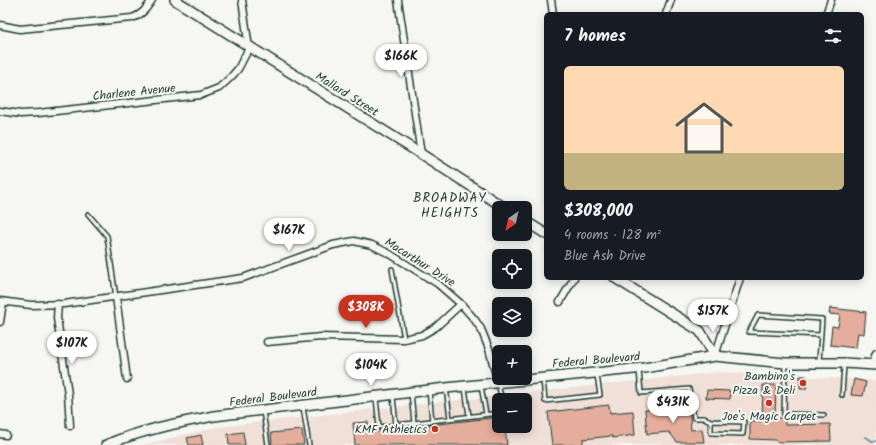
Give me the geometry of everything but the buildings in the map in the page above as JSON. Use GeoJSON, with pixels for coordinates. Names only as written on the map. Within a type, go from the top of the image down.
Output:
{"type":"FeatureCollection","features":[{"type":"Feature","properties":{"kind":"main road","name":"Mallard Street"},"geometry":{"type":"LineString","coordinates":[[175,0],[494,201]]}},
{"type":"Feature","properties":{"kind":"main road"},"geometry":{"type":"LineString","coordinates":[[532,225],[544,233]]}},
{"type":"Feature","properties":{"kind":"main road"},"geometry":{"type":"LineString","coordinates":[[618,280],[700,331],[715,356]]}},
{"type":"Feature","properties":{"kind":"main road","name":"Federal Boulevard"},"geometry":{"type":"LineString","coordinates":[[532,378],[639,369],[715,356],[785,363],[844,363],[874,365]]}},
{"type":"Feature","properties":{"kind":"main road","name":"Federal Boulevard"},"geometry":{"type":"LineString","coordinates":[[106,445],[118,440],[178,423],[214,416],[492,383]]}},
{"type":"Feature","properties":{"kind":"street"},"geometry":{"type":"LineString","coordinates":[[0,25],[27,28],[132,18],[145,11],[152,0]]}},
{"type":"Feature","properties":{"kind":"street"},"geometry":{"type":"LineString","coordinates":[[242,0],[249,48]]}},
{"type":"Feature","properties":{"kind":"street"},"geometry":{"type":"LineString","coordinates":[[398,0],[421,154]]}},
{"type":"Feature","properties":{"kind":"street"},"geometry":{"type":"LineString","coordinates":[[551,0],[553,12]]}},
{"type":"Feature","properties":{"kind":"street"},"geometry":{"type":"LineString","coordinates":[[667,12],[671,0]]}},
{"type":"Feature","properties":{"kind":"street"},"geometry":{"type":"LineString","coordinates":[[827,12],[830,0]]}},
{"type":"Feature","properties":{"kind":"street","name":"Charlene Avenue"},"geometry":{"type":"LineString","coordinates":[[0,111],[21,114],[38,113],[201,95],[219,88],[231,77],[238,69],[249,48]]}},
{"type":"Feature","properties":{"kind":"street","name":"Macarthur Drive"},"geometry":{"type":"LineString","coordinates":[[2,302],[31,305],[58,304],[243,278],[333,245],[354,241],[372,245],[390,254],[438,284],[462,304],[481,330],[492,360]]}},
{"type":"Feature","properties":{"kind":"street"},"geometry":{"type":"LineString","coordinates":[[560,302],[573,280]]}},
{"type":"Feature","properties":{"kind":"street"},"geometry":{"type":"LineString","coordinates":[[715,356],[739,280]]}},
{"type":"Feature","properties":{"kind":"street"},"geometry":{"type":"LineString","coordinates":[[116,297],[127,379]]}},
{"type":"Feature","properties":{"kind":"street"},"geometry":{"type":"LineString","coordinates":[[0,322],[2,302]]}},
{"type":"Feature","properties":{"kind":"street"},"geometry":{"type":"LineString","coordinates":[[58,304],[57,318],[68,394],[70,426]]}},
{"type":"Feature","properties":{"kind":"street"},"geometry":{"type":"LineString","coordinates":[[267,342],[321,337],[404,340],[422,335],[436,327],[462,304]]}},
{"type":"Feature","properties":{"kind":"street"},"geometry":{"type":"LineString","coordinates":[[874,365],[876,353]]}},
{"type":"Feature","properties":{"kind":"lane"},"geometry":{"type":"LineString","coordinates":[[88,214],[107,236],[116,297]]}},
{"type":"Feature","properties":{"kind":"lane"},"geometry":{"type":"LineString","coordinates":[[392,269],[404,340]]}},
{"type":"Feature","properties":{"kind":"lane"},"geometry":{"type":"LineString","coordinates":[[819,363],[821,335],[822,319],[758,315],[749,332],[821,335]]}},
{"type":"Feature","properties":{"kind":"lane"},"geometry":{"type":"LineString","coordinates":[[785,363],[784,414],[824,415]]}},
{"type":"Feature","properties":{"kind":"lane"},"geometry":{"type":"LineString","coordinates":[[842,395],[844,363]]}},
{"type":"Feature","properties":{"kind":"lane"},"geometry":{"type":"LineString","coordinates":[[639,369],[641,394],[689,389],[694,418],[704,418],[711,421],[744,422],[743,434],[711,433],[711,421]]}},
{"type":"Feature","properties":{"kind":"lane"},"geometry":{"type":"LineString","coordinates":[[543,377],[545,401],[600,395],[597,372]]}},
{"type":"Feature","properties":{"kind":"lane"},"geometry":{"type":"LineString","coordinates":[[481,384],[486,414]]}},
{"type":"Feature","properties":{"kind":"lane"},"geometry":{"type":"LineString","coordinates":[[465,386],[469,416]]}},
{"type":"Feature","properties":{"kind":"lane"},"geometry":{"type":"LineString","coordinates":[[446,388],[450,418]]}},
{"type":"Feature","properties":{"kind":"lane"},"geometry":{"type":"LineString","coordinates":[[429,390],[432,420]]}},
{"type":"Feature","properties":{"kind":"lane"},"geometry":{"type":"LineString","coordinates":[[411,392],[414,423]]}},
{"type":"Feature","properties":{"kind":"lane"},"geometry":{"type":"LineString","coordinates":[[393,394],[396,425]]}},
{"type":"Feature","properties":{"kind":"lane"},"geometry":{"type":"LineString","coordinates":[[376,397],[379,427],[492,414]]}},
{"type":"Feature","properties":{"kind":"lane"},"geometry":{"type":"LineString","coordinates":[[303,405],[309,445]]}},
{"type":"Feature","properties":{"kind":"lane"},"geometry":{"type":"LineString","coordinates":[[262,410],[268,445]]}},
{"type":"Feature","properties":{"kind":"shaded area"},"geometry":{"type":"Polygon","coordinates":[[[720,372],[868,380],[876,382],[876,445],[666,445],[659,443],[642,445],[142,445],[217,427],[492,396],[492,433],[532,433],[532,393],[524,393],[720,372]]]}},
{"type":"Feature","properties":{"kind":"waterway"},"geometry":{"type":"LineString","coordinates":[[866,437],[872,441],[876,441]]}},
{"type":"Feature","properties":{"kind":"place","name":"Bambino's Pizza & Deli"},"geometry":{"type":"Point","coordinates":[803,383]}},
{"type":"Feature","properties":{"kind":"place","name":"Joe's Magic Carpet"},"geometry":{"type":"Point","coordinates":[769,403]}},
{"type":"Feature","properties":{"kind":"place","name":"KMF Athletics"},"geometry":{"type":"Point","coordinates":[435,429]}},
{"type":"Feature","properties":{"kind":"district","name":"BROADWAY HEIGHTS"},"geometry":{"type":"Point","coordinates":[450,204]}}]}
